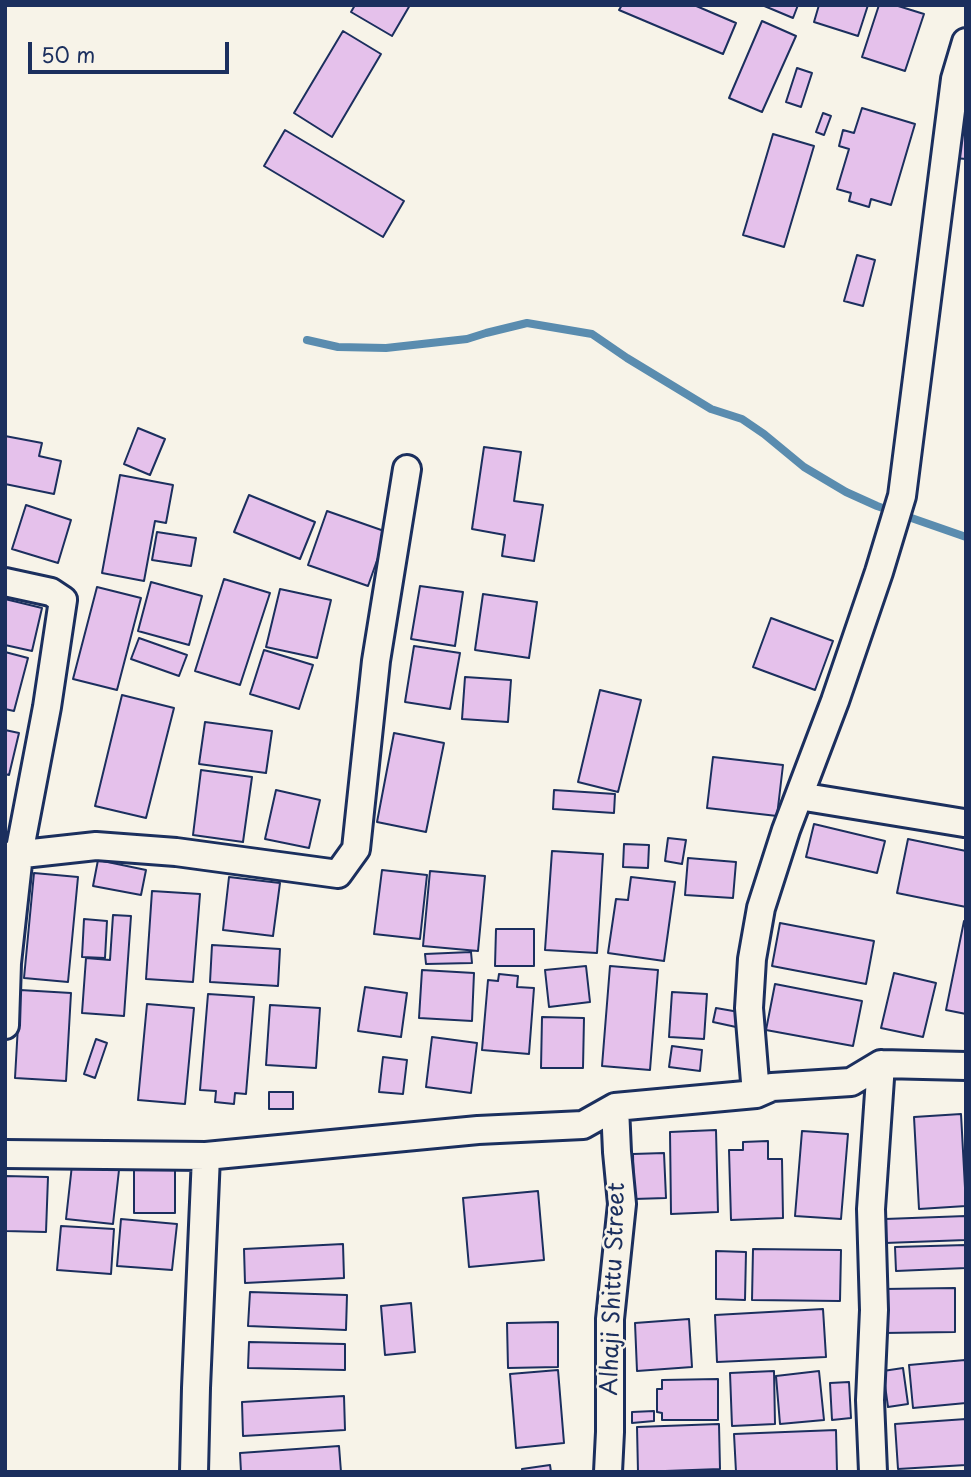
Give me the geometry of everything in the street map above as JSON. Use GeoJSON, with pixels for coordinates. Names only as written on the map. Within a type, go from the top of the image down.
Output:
{"type":"FeatureCollection","features":[{"type":"Feature","properties":{"kind":"street"},"geometry":{"type":"LineString","coordinates":[[756,1094],[749,1008],[752,960],[761,908],[786,831],[835,701],[902,496],[955,79],[966,42]]}},
{"type":"Feature","properties":{"kind":"street"},"geometry":{"type":"LineString","coordinates":[[12,855],[96,846],[176,852],[338,874],[356,849],[376,661],[407,469]]}},
{"type":"Feature","properties":{"kind":"street"},"geometry":{"type":"LineString","coordinates":[[5,582],[51,592],[63,600],[47,707],[12,855],[5,1025]]}},
{"type":"Feature","properties":{"kind":"street"},"geometry":{"type":"LineString","coordinates":[[799,796],[964,824]]}},
{"type":"Feature","properties":{"kind":"street"},"geometry":{"type":"LineString","coordinates":[[873,1472],[870,1400],[874,1310],[871,1209],[881,1064]]}},
{"type":"Feature","properties":{"kind":"street"},"geometry":{"type":"LineString","coordinates":[[5,1154],[206,1156],[478,1130],[583,1125],[615,1107],[756,1094],[772,1087],[851,1082],[881,1064],[966,1066]]}},
{"type":"Feature","properties":{"kind":"street","name":"Alhaji Shittu Street"},"geometry":{"type":"LineString","coordinates":[[608,1472],[610,1319],[622,1204],[615,1107]]}},
{"type":"Feature","properties":{"kind":"street"},"geometry":{"type":"LineString","coordinates":[[194,1472],[206,1156]]}},
{"type":"Feature","properties":{"kind":"building"},"geometry":{"type":"Polygon","coordinates":[[[355,5],[410,5],[392,36],[351,12],[355,5]]]}},
{"type":"Feature","properties":{"kind":"building"},"geometry":{"type":"Polygon","coordinates":[[[622,5],[694,5],[736,23],[723,54],[619,10],[622,5]]]}},
{"type":"Feature","properties":{"kind":"building"},"geometry":{"type":"Polygon","coordinates":[[[762,5],[798,5],[793,18],[762,5]]]}},
{"type":"Feature","properties":{"kind":"building"},"geometry":{"type":"Polygon","coordinates":[[[819,5],[868,5],[858,36],[814,22],[819,5]]]}},
{"type":"Feature","properties":{"kind":"building"},"geometry":{"type":"Polygon","coordinates":[[[879,5],[895,5],[924,14],[905,71],[862,57],[879,5]]]}},
{"type":"Feature","properties":{"kind":"building"},"geometry":{"type":"Polygon","coordinates":[[[762,21],[796,36],[762,112],[729,98],[762,21]]]}},
{"type":"Feature","properties":{"kind":"building"},"geometry":{"type":"Polygon","coordinates":[[[343,31],[381,54],[332,137],[294,113],[343,31]]]}},
{"type":"Feature","properties":{"kind":"building"},"geometry":{"type":"Polygon","coordinates":[[[966,63],[966,159],[955,158],[966,63]]]}},
{"type":"Feature","properties":{"kind":"building"},"geometry":{"type":"Polygon","coordinates":[[[797,68],[812,73],[801,107],[786,102],[797,68]]]}},
{"type":"Feature","properties":{"kind":"building"},"geometry":{"type":"Polygon","coordinates":[[[862,108],[915,124],[891,205],[871,199],[869,207],[849,201],[851,193],[837,189],[849,149],[839,146],[843,130],[854,133],[862,108]]]}},
{"type":"Feature","properties":{"kind":"building"},"geometry":{"type":"Polygon","coordinates":[[[823,113],[831,116],[824,135],[816,132],[823,113]]]}},
{"type":"Feature","properties":{"kind":"building"},"geometry":{"type":"Polygon","coordinates":[[[285,130],[404,201],[383,237],[264,166],[285,130]]]}},
{"type":"Feature","properties":{"kind":"building"},"geometry":{"type":"Polygon","coordinates":[[[773,134],[814,146],[784,247],[743,235],[773,134]]]}},
{"type":"Feature","properties":{"kind":"building"},"geometry":{"type":"Polygon","coordinates":[[[857,255],[875,260],[863,306],[844,301],[857,255]]]}},
{"type":"Feature","properties":{"kind":"building"},"geometry":{"type":"Polygon","coordinates":[[[138,428],[165,439],[150,475],[124,464],[138,428]]]}},
{"type":"Feature","properties":{"kind":"building"},"geometry":{"type":"Polygon","coordinates":[[[5,436],[42,443],[39,456],[61,461],[54,494],[5,484],[5,436]]]}},
{"type":"Feature","properties":{"kind":"building"},"geometry":{"type":"Polygon","coordinates":[[[484,447],[521,452],[514,501],[543,505],[534,561],[502,556],[505,535],[472,529],[484,447]]]}},
{"type":"Feature","properties":{"kind":"building"},"geometry":{"type":"Polygon","coordinates":[[[120,475],[173,485],[166,523],[155,521],[144,581],[102,573],[120,475]]]}},
{"type":"Feature","properties":{"kind":"building"},"geometry":{"type":"Polygon","coordinates":[[[249,495],[315,522],[300,559],[234,532],[249,495]]]}},
{"type":"Feature","properties":{"kind":"building"},"geometry":{"type":"Polygon","coordinates":[[[26,505],[71,520],[58,563],[12,549],[26,505]]]}},
{"type":"Feature","properties":{"kind":"building"},"geometry":{"type":"Polygon","coordinates":[[[327,511],[387,532],[368,586],[308,565],[327,511]]]}},
{"type":"Feature","properties":{"kind":"building"},"geometry":{"type":"Polygon","coordinates":[[[157,532],[196,538],[191,566],[152,560],[157,532]]]}},
{"type":"Feature","properties":{"kind":"building"},"geometry":{"type":"Polygon","coordinates":[[[224,579],[270,593],[240,685],[195,671],[224,579]]]}},
{"type":"Feature","properties":{"kind":"building"},"geometry":{"type":"Polygon","coordinates":[[[151,582],[202,596],[189,645],[138,631],[151,582]]]}},
{"type":"Feature","properties":{"kind":"building"},"geometry":{"type":"Polygon","coordinates":[[[420,586],[463,592],[455,646],[411,639],[420,586]]]}},
{"type":"Feature","properties":{"kind":"building"},"geometry":{"type":"Polygon","coordinates":[[[97,587],[141,598],[117,690],[73,679],[97,587]]]}},
{"type":"Feature","properties":{"kind":"building"},"geometry":{"type":"Polygon","coordinates":[[[280,589],[331,600],[317,658],[266,647],[280,589]]]}},
{"type":"Feature","properties":{"kind":"building"},"geometry":{"type":"Polygon","coordinates":[[[483,594],[537,602],[529,658],[475,650],[483,594]]]}},
{"type":"Feature","properties":{"kind":"building"},"geometry":{"type":"Polygon","coordinates":[[[5,599],[42,608],[32,651],[5,645],[5,599]]]}},
{"type":"Feature","properties":{"kind":"building"},"geometry":{"type":"Polygon","coordinates":[[[771,618],[833,641],[815,690],[753,667],[771,618]]]}},
{"type":"Feature","properties":{"kind":"building"},"geometry":{"type":"Polygon","coordinates":[[[139,638],[187,655],[179,676],[131,659],[139,638]]]}},
{"type":"Feature","properties":{"kind":"building"},"geometry":{"type":"Polygon","coordinates":[[[414,646],[460,653],[450,709],[405,702],[414,646]]]}},
{"type":"Feature","properties":{"kind":"building"},"geometry":{"type":"Polygon","coordinates":[[[264,650],[313,665],[299,709],[250,694],[264,650]]]}},
{"type":"Feature","properties":{"kind":"building"},"geometry":{"type":"Polygon","coordinates":[[[5,652],[28,658],[14,711],[5,709],[5,652]]]}},
{"type":"Feature","properties":{"kind":"building"},"geometry":{"type":"Polygon","coordinates":[[[465,677],[511,680],[508,722],[462,719],[465,677]]]}},
{"type":"Feature","properties":{"kind":"building"},"geometry":{"type":"Polygon","coordinates":[[[600,690],[641,700],[618,792],[578,782],[600,690]]]}},
{"type":"Feature","properties":{"kind":"building"},"geometry":{"type":"Polygon","coordinates":[[[122,695],[174,708],[146,818],[95,806],[122,695]]]}},
{"type":"Feature","properties":{"kind":"building"},"geometry":{"type":"Polygon","coordinates":[[[205,722],[272,731],[266,773],[199,764],[205,722]]]}},
{"type":"Feature","properties":{"kind":"building"},"geometry":{"type":"Polygon","coordinates":[[[5,730],[19,733],[9,775],[5,774],[5,730]]]}},
{"type":"Feature","properties":{"kind":"building"},"geometry":{"type":"Polygon","coordinates":[[[394,733],[444,743],[426,832],[377,822],[394,733]]]}},
{"type":"Feature","properties":{"kind":"building"},"geometry":{"type":"Polygon","coordinates":[[[713,757],[783,765],[777,816],[707,808],[713,757]]]}},
{"type":"Feature","properties":{"kind":"building"},"geometry":{"type":"Polygon","coordinates":[[[201,770],[252,777],[243,842],[193,835],[201,770]]]}},
{"type":"Feature","properties":{"kind":"building"},"geometry":{"type":"Polygon","coordinates":[[[276,790],[320,800],[309,848],[265,839],[276,790]]]}},
{"type":"Feature","properties":{"kind":"building"},"geometry":{"type":"Polygon","coordinates":[[[554,790],[615,794],[614,813],[553,809],[554,790]]]}},
{"type":"Feature","properties":{"kind":"building"},"geometry":{"type":"Polygon","coordinates":[[[814,824],[885,841],[877,873],[806,857],[814,824]]]}},
{"type":"Feature","properties":{"kind":"building"},"geometry":{"type":"Polygon","coordinates":[[[668,838],[686,840],[682,864],[665,861],[668,838]]]}},
{"type":"Feature","properties":{"kind":"building"},"geometry":{"type":"Polygon","coordinates":[[[908,839],[966,851],[966,907],[897,893],[908,839]]]}},
{"type":"Feature","properties":{"kind":"building"},"geometry":{"type":"Polygon","coordinates":[[[624,844],[649,845],[648,868],[623,867],[624,844]]]}},
{"type":"Feature","properties":{"kind":"building"},"geometry":{"type":"Polygon","coordinates":[[[552,851],[603,854],[597,953],[545,950],[552,851]]]}},
{"type":"Feature","properties":{"kind":"building"},"geometry":{"type":"Polygon","coordinates":[[[688,858],[736,862],[733,898],[685,895],[688,858]]]}},
{"type":"Feature","properties":{"kind":"building"},"geometry":{"type":"Polygon","coordinates":[[[98,860],[146,870],[141,895],[93,886],[98,860]]]}},
{"type":"Feature","properties":{"kind":"building"},"geometry":{"type":"Polygon","coordinates":[[[382,870],[427,875],[420,939],[374,934],[382,870]]]}},
{"type":"Feature","properties":{"kind":"building"},"geometry":{"type":"Polygon","coordinates":[[[430,871],[485,876],[478,951],[423,946],[430,871]]]}},
{"type":"Feature","properties":{"kind":"building"},"geometry":{"type":"Polygon","coordinates":[[[34,873],[78,877],[68,982],[24,978],[34,873]]]}},
{"type":"Feature","properties":{"kind":"building"},"geometry":{"type":"Polygon","coordinates":[[[229,877],[280,883],[273,936],[223,930],[229,877]]]}},
{"type":"Feature","properties":{"kind":"building"},"geometry":{"type":"Polygon","coordinates":[[[631,877],[675,882],[664,961],[608,953],[616,899],[628,900],[631,877]]]}},
{"type":"Feature","properties":{"kind":"building"},"geometry":{"type":"Polygon","coordinates":[[[152,891],[200,894],[193,982],[146,979],[152,891]]]}},
{"type":"Feature","properties":{"kind":"building"},"geometry":{"type":"Polygon","coordinates":[[[113,915],[131,916],[124,1016],[82,1013],[86,958],[110,960],[113,915]]]}},
{"type":"Feature","properties":{"kind":"building"},"geometry":{"type":"Polygon","coordinates":[[[84,919],[107,921],[105,958],[82,957],[84,919]]]}},
{"type":"Feature","properties":{"kind":"building"},"geometry":{"type":"Polygon","coordinates":[[[966,921],[966,1014],[946,1010],[966,921]]]}},
{"type":"Feature","properties":{"kind":"building"},"geometry":{"type":"Polygon","coordinates":[[[780,923],[874,941],[866,984],[772,966],[780,923]]]}},
{"type":"Feature","properties":{"kind":"building"},"geometry":{"type":"Polygon","coordinates":[[[496,929],[534,929],[534,966],[495,966],[496,929]]]}},
{"type":"Feature","properties":{"kind":"building"},"geometry":{"type":"Polygon","coordinates":[[[212,945],[280,949],[278,986],[210,982],[212,945]]]}},
{"type":"Feature","properties":{"kind":"building"},"geometry":{"type":"Polygon","coordinates":[[[471,952],[472,963],[426,964],[425,954],[471,952]]]}},
{"type":"Feature","properties":{"kind":"building"},"geometry":{"type":"Polygon","coordinates":[[[586,966],[590,1002],[549,1007],[545,970],[586,966]]]}},
{"type":"Feature","properties":{"kind":"building"},"geometry":{"type":"Polygon","coordinates":[[[610,966],[658,970],[650,1070],[602,1066],[610,966]]]}},
{"type":"Feature","properties":{"kind":"building"},"geometry":{"type":"Polygon","coordinates":[[[422,970],[474,973],[472,1021],[419,1018],[422,970]]]}},
{"type":"Feature","properties":{"kind":"building"},"geometry":{"type":"Polygon","coordinates":[[[894,973],[936,983],[923,1037],[881,1028],[894,973]]]}},
{"type":"Feature","properties":{"kind":"building"},"geometry":{"type":"Polygon","coordinates":[[[499,974],[518,976],[517,987],[534,988],[529,1054],[482,1050],[488,980],[498,981],[499,974]]]}},
{"type":"Feature","properties":{"kind":"building"},"geometry":{"type":"Polygon","coordinates":[[[775,984],[862,1001],[853,1046],[766,1030],[775,984]]]}},
{"type":"Feature","properties":{"kind":"building"},"geometry":{"type":"Polygon","coordinates":[[[365,987],[407,993],[401,1037],[358,1031],[365,987]]]}},
{"type":"Feature","properties":{"kind":"building"},"geometry":{"type":"Polygon","coordinates":[[[20,990],[71,993],[66,1081],[15,1078],[20,990]]]}},
{"type":"Feature","properties":{"kind":"building"},"geometry":{"type":"Polygon","coordinates":[[[672,992],[707,994],[704,1039],[669,1037],[672,992]]]}},
{"type":"Feature","properties":{"kind":"building"},"geometry":{"type":"Polygon","coordinates":[[[208,994],[254,997],[246,1094],[235,1093],[234,1104],[215,1102],[216,1091],[200,1090],[208,994]]]}},
{"type":"Feature","properties":{"kind":"building"},"geometry":{"type":"Polygon","coordinates":[[[147,1004],[194,1008],[185,1104],[138,1100],[147,1004]]]}},
{"type":"Feature","properties":{"kind":"building"},"geometry":{"type":"Polygon","coordinates":[[[270,1005],[320,1008],[316,1068],[266,1065],[270,1005]]]}},
{"type":"Feature","properties":{"kind":"building"},"geometry":{"type":"Polygon","coordinates":[[[716,1008],[739,1012],[736,1027],[713,1022],[716,1008]]]}},
{"type":"Feature","properties":{"kind":"building"},"geometry":{"type":"Polygon","coordinates":[[[542,1017],[584,1018],[583,1068],[541,1068],[542,1017]]]}},
{"type":"Feature","properties":{"kind":"building"},"geometry":{"type":"Polygon","coordinates":[[[432,1037],[477,1043],[471,1093],[426,1087],[432,1037]]]}},
{"type":"Feature","properties":{"kind":"building"},"geometry":{"type":"Polygon","coordinates":[[[96,1039],[107,1043],[95,1078],[84,1074],[96,1039]]]}},
{"type":"Feature","properties":{"kind":"building"},"geometry":{"type":"Polygon","coordinates":[[[672,1046],[702,1050],[700,1071],[669,1067],[672,1046]]]}},
{"type":"Feature","properties":{"kind":"building"},"geometry":{"type":"Polygon","coordinates":[[[383,1057],[407,1060],[403,1094],[379,1092],[383,1057]]]}},
{"type":"Feature","properties":{"kind":"building"},"geometry":{"type":"Polygon","coordinates":[[[269,1092],[293,1092],[293,1109],[269,1109],[269,1092]]]}},
{"type":"Feature","properties":{"kind":"building"},"geometry":{"type":"Polygon","coordinates":[[[961,1114],[966,1206],[919,1209],[914,1117],[961,1114]]]}},
{"type":"Feature","properties":{"kind":"building"},"geometry":{"type":"Polygon","coordinates":[[[716,1130],[718,1212],[671,1214],[670,1132],[716,1130]]]}},
{"type":"Feature","properties":{"kind":"building"},"geometry":{"type":"Polygon","coordinates":[[[802,1131],[848,1134],[841,1219],[795,1216],[802,1131]]]}},
{"type":"Feature","properties":{"kind":"building"},"geometry":{"type":"Polygon","coordinates":[[[768,1141],[768,1159],[782,1159],[783,1218],[731,1220],[729,1150],[743,1150],[743,1142],[768,1141]]]}},
{"type":"Feature","properties":{"kind":"building"},"geometry":{"type":"Polygon","coordinates":[[[664,1153],[666,1198],[634,1199],[633,1154],[664,1153]]]}},
{"type":"Feature","properties":{"kind":"building"},"geometry":{"type":"Polygon","coordinates":[[[73,1156],[120,1161],[113,1224],[66,1219],[73,1156]]]}},
{"type":"Feature","properties":{"kind":"building"},"geometry":{"type":"Polygon","coordinates":[[[175,1162],[175,1213],[134,1213],[134,1163],[175,1162]]]}},
{"type":"Feature","properties":{"kind":"building"},"geometry":{"type":"Polygon","coordinates":[[[5,1176],[48,1177],[46,1232],[5,1231],[5,1176]]]}},
{"type":"Feature","properties":{"kind":"building"},"geometry":{"type":"Polygon","coordinates":[[[538,1191],[544,1260],[469,1267],[463,1198],[538,1191]]]}},
{"type":"Feature","properties":{"kind":"building"},"geometry":{"type":"Polygon","coordinates":[[[966,1216],[966,1240],[885,1243],[885,1219],[966,1216]]]}},
{"type":"Feature","properties":{"kind":"building"},"geometry":{"type":"Polygon","coordinates":[[[121,1219],[177,1224],[172,1270],[117,1266],[121,1219]]]}},
{"type":"Feature","properties":{"kind":"building"},"geometry":{"type":"Polygon","coordinates":[[[61,1226],[114,1229],[111,1274],[57,1270],[61,1226]]]}},
{"type":"Feature","properties":{"kind":"building"},"geometry":{"type":"Polygon","coordinates":[[[343,1244],[344,1278],[245,1283],[244,1249],[343,1244]]]}},
{"type":"Feature","properties":{"kind":"building"},"geometry":{"type":"Polygon","coordinates":[[[966,1245],[966,1268],[896,1271],[895,1247],[966,1245]]]}},
{"type":"Feature","properties":{"kind":"building"},"geometry":{"type":"Polygon","coordinates":[[[753,1249],[841,1250],[840,1301],[752,1300],[753,1249]]]}},
{"type":"Feature","properties":{"kind":"building"},"geometry":{"type":"Polygon","coordinates":[[[716,1251],[746,1252],[745,1300],[716,1299],[716,1251]]]}},
{"type":"Feature","properties":{"kind":"building"},"geometry":{"type":"Polygon","coordinates":[[[955,1288],[955,1332],[883,1333],[883,1289],[955,1288]]]}},
{"type":"Feature","properties":{"kind":"building"},"geometry":{"type":"Polygon","coordinates":[[[250,1292],[347,1295],[346,1330],[248,1326],[250,1292]]]}},
{"type":"Feature","properties":{"kind":"building"},"geometry":{"type":"Polygon","coordinates":[[[411,1303],[415,1352],[385,1355],[381,1306],[411,1303]]]}},
{"type":"Feature","properties":{"kind":"building"},"geometry":{"type":"Polygon","coordinates":[[[823,1309],[826,1357],[717,1362],[715,1315],[823,1309]]]}},
{"type":"Feature","properties":{"kind":"building"},"geometry":{"type":"Polygon","coordinates":[[[689,1319],[692,1367],[637,1371],[635,1323],[689,1319]]]}},
{"type":"Feature","properties":{"kind":"building"},"geometry":{"type":"Polygon","coordinates":[[[558,1322],[558,1367],[508,1368],[507,1323],[558,1322]]]}},
{"type":"Feature","properties":{"kind":"building"},"geometry":{"type":"Polygon","coordinates":[[[249,1342],[345,1344],[345,1370],[248,1368],[249,1342]]]}},
{"type":"Feature","properties":{"kind":"building"},"geometry":{"type":"Polygon","coordinates":[[[965,1360],[966,1403],[913,1408],[909,1365],[965,1360]]]}},
{"type":"Feature","properties":{"kind":"building"},"geometry":{"type":"Polygon","coordinates":[[[903,1368],[908,1404],[888,1407],[883,1371],[903,1368]]]}},
{"type":"Feature","properties":{"kind":"building"},"geometry":{"type":"Polygon","coordinates":[[[558,1370],[564,1443],[516,1448],[510,1374],[558,1370]]]}},
{"type":"Feature","properties":{"kind":"building"},"geometry":{"type":"Polygon","coordinates":[[[774,1371],[775,1424],[732,1426],[730,1373],[774,1371]]]}},
{"type":"Feature","properties":{"kind":"building"},"geometry":{"type":"Polygon","coordinates":[[[819,1371],[824,1420],[780,1424],[776,1376],[819,1371]]]}},
{"type":"Feature","properties":{"kind":"building"},"geometry":{"type":"Polygon","coordinates":[[[718,1379],[718,1420],[662,1420],[662,1413],[657,1412],[657,1389],[662,1389],[662,1380],[718,1379]]]}},
{"type":"Feature","properties":{"kind":"building"},"geometry":{"type":"Polygon","coordinates":[[[849,1382],[851,1418],[832,1420],[830,1383],[849,1382]]]}},
{"type":"Feature","properties":{"kind":"building"},"geometry":{"type":"Polygon","coordinates":[[[344,1396],[345,1430],[243,1436],[242,1402],[344,1396]]]}},
{"type":"Feature","properties":{"kind":"building"},"geometry":{"type":"Polygon","coordinates":[[[654,1411],[654,1421],[632,1423],[632,1412],[654,1411]]]}},
{"type":"Feature","properties":{"kind":"building"},"geometry":{"type":"Polygon","coordinates":[[[966,1419],[966,1465],[898,1469],[895,1424],[966,1419]]]}},
{"type":"Feature","properties":{"kind":"building"},"geometry":{"type":"Polygon","coordinates":[[[719,1424],[720,1469],[638,1472],[637,1427],[719,1424]]]}},
{"type":"Feature","properties":{"kind":"building"},"geometry":{"type":"Polygon","coordinates":[[[836,1430],[837,1472],[736,1472],[734,1434],[836,1430]]]}},
{"type":"Feature","properties":{"kind":"building"},"geometry":{"type":"Polygon","coordinates":[[[339,1446],[341,1472],[241,1472],[240,1453],[339,1446]]]}},
{"type":"Feature","properties":{"kind":"building"},"geometry":{"type":"Polygon","coordinates":[[[550,1465],[551,1472],[522,1472],[522,1469],[550,1465]]]}},
{"type":"Feature","properties":{"kind":"waterway"},"geometry":{"type":"LineString","coordinates":[[307,340],[338,347],[386,348],[467,339],[527,323],[592,334],[711,409],[742,419],[804,467],[846,492],[877,506],[966,537]]}}]}
